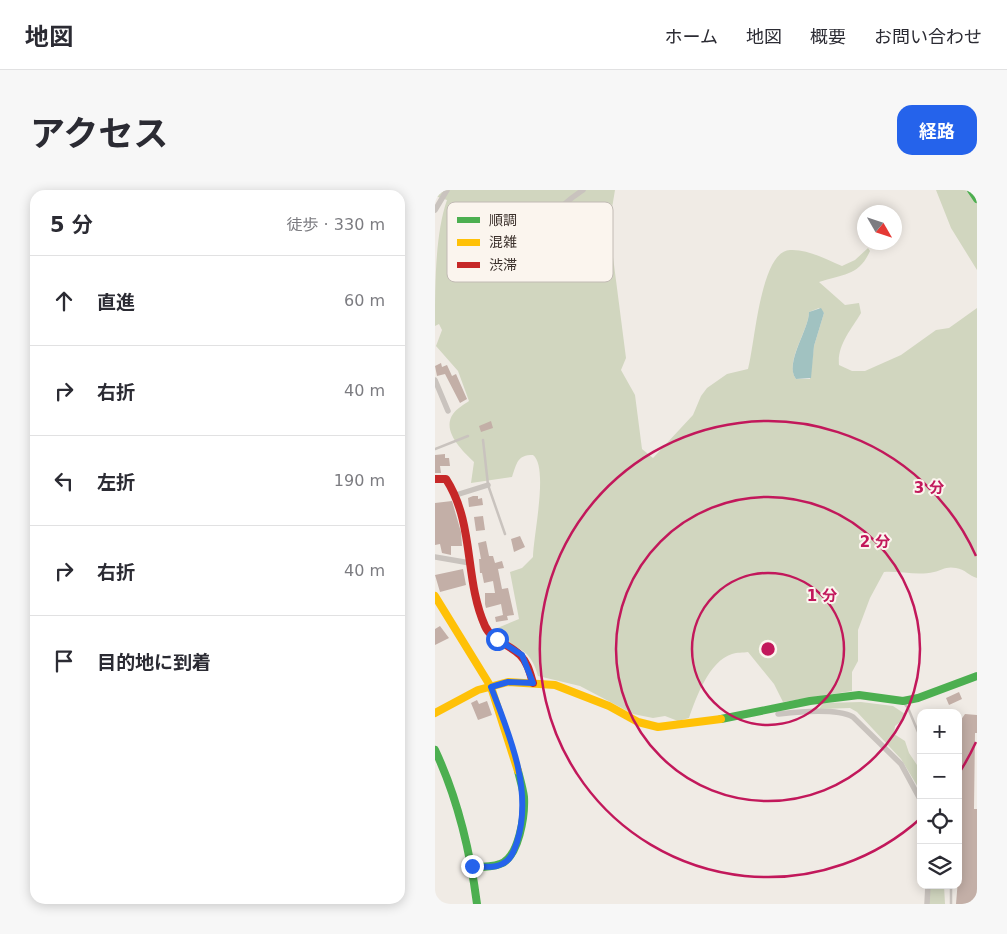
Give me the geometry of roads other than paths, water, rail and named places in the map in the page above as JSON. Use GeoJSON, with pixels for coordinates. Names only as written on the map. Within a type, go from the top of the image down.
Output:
{"type":"FeatureCollection","features":[{"type":"Feature","properties":{"kind":"main road"},"geometry":{"type":"LineString","coordinates":[[971,190],[977,199]]}},
{"type":"Feature","properties":{"kind":"main road"},"geometry":{"type":"LineString","coordinates":[[435,479],[446,479],[457,495],[463,512],[470,563],[486,629],[493,636],[522,655],[533,683]]}},
{"type":"Feature","properties":{"kind":"main road"},"geometry":{"type":"LineString","coordinates":[[435,596],[491,687],[513,751],[524,797],[523,821],[514,851],[508,860],[494,866],[469,866]]}},
{"type":"Feature","properties":{"kind":"main road"},"geometry":{"type":"LineString","coordinates":[[435,712],[471,692],[508,682],[533,683],[555,685],[581,694],[638,722],[658,727],[734,717],[844,696],[859,695],[901,701],[918,698],[977,676]]}},
{"type":"Feature","properties":{"kind":"main road"},"geometry":{"type":"LineString","coordinates":[[435,750],[448,777],[477,904]]}},
{"type":"Feature","properties":{"kind":"street"},"geometry":{"type":"LineString","coordinates":[[435,210],[447,190]]}},
{"type":"Feature","properties":{"kind":"street"},"geometry":{"type":"LineString","coordinates":[[567,202],[583,190]]}},
{"type":"Feature","properties":{"kind":"street"},"geometry":{"type":"LineString","coordinates":[[435,380],[448,411]]}},
{"type":"Feature","properties":{"kind":"street"},"geometry":{"type":"LineString","coordinates":[[457,495],[488,485]]}},
{"type":"Feature","properties":{"kind":"street"},"geometry":{"type":"LineString","coordinates":[[435,557],[470,563]]}},
{"type":"Feature","properties":{"kind":"street"},"geometry":{"type":"LineString","coordinates":[[778,714],[819,712],[848,714],[901,764],[920,799]]}},
{"type":"Feature","properties":{"kind":"street"},"geometry":{"type":"LineString","coordinates":[[927,904],[928,889]]}},
{"type":"Feature","properties":{"kind":"lane"},"geometry":{"type":"LineString","coordinates":[[435,449],[468,436]]}},
{"type":"Feature","properties":{"kind":"lane"},"geometry":{"type":"LineString","coordinates":[[483,440],[488,485],[505,534]]}},
{"type":"Feature","properties":{"kind":"lane"},"geometry":{"type":"LineString","coordinates":[[901,701],[909,708],[917,729]]}},
{"type":"Feature","properties":{"kind":"lane"},"geometry":{"type":"LineString","coordinates":[[951,889],[951,904]]}},
{"type":"Feature","properties":{"kind":"water"},"geometry":{"type":"Polygon","coordinates":[[[821,308],[824,313],[814,346],[811,378],[796,379],[793,372],[793,364],[809,312],[821,308]]]}}]}
